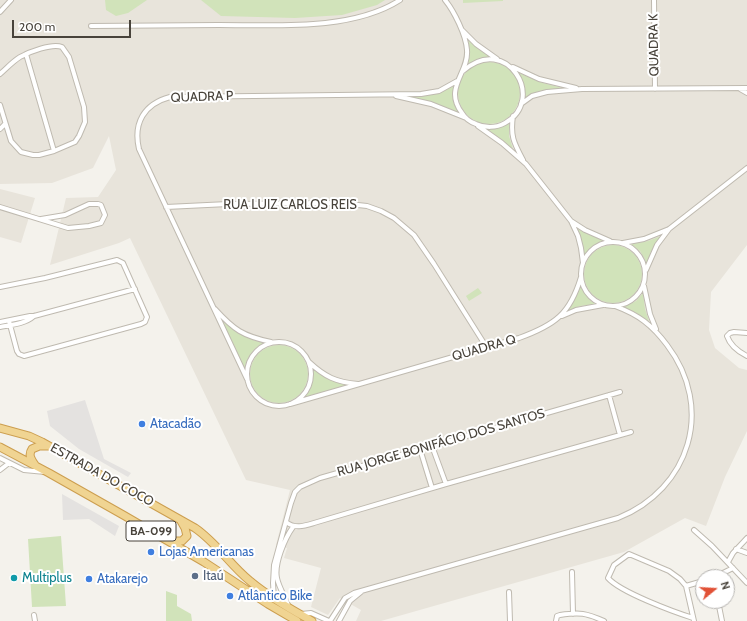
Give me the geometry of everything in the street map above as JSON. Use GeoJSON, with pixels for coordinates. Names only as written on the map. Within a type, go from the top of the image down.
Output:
{"type":"FeatureCollection","features":[{"type":"Feature","properties":{"kind":"highway","name":"ESTRADA DO COCO"},"geometry":{"type":"LineString","coordinates":[[0,428],[28,436],[51,446],[204,534],[213,541],[245,577],[274,599],[289,608],[298,618]]}},
{"type":"Feature","properties":{"kind":"highway"},"geometry":{"type":"LineString","coordinates":[[35,465],[30,457],[32,449],[39,446],[51,446]]}},
{"type":"Feature","properties":{"kind":"highway","name":"ESTRADA DO COCO"},"geometry":{"type":"LineString","coordinates":[[0,447],[49,472],[169,541],[268,604],[298,618],[312,621]]}},
{"type":"Feature","properties":{"kind":"highway"},"geometry":{"type":"LineString","coordinates":[[169,541],[182,541],[187,536],[185,528],[178,518]]}},
{"type":"Feature","properties":{"kind":"street"},"geometry":{"type":"LineString","coordinates":[[0,12],[11,0]]}},
{"type":"Feature","properties":{"kind":"street"},"geometry":{"type":"LineString","coordinates":[[91,26],[288,25],[327,23],[367,15],[381,10],[400,0]]}},
{"type":"Feature","properties":{"kind":"street"},"geometry":{"type":"LineString","coordinates":[[445,0],[450,6],[462,30],[467,50],[463,70],[457,81],[455,89],[455,100],[459,109],[468,119],[502,143],[526,164]]}},
{"type":"Feature","properties":{"kind":"street"},"geometry":{"type":"LineString","coordinates":[[450,0],[450,6]]}},
{"type":"Feature","properties":{"kind":"street","name":"QUADRA K"},"geometry":{"type":"LineString","coordinates":[[654,0],[655,89]]}},
{"type":"Feature","properties":{"kind":"street"},"geometry":{"type":"LineString","coordinates":[[462,30],[476,44],[508,65],[539,79],[582,90]]}},
{"type":"Feature","properties":{"kind":"street"},"geometry":{"type":"LineString","coordinates":[[0,74],[13,62],[26,54],[50,46],[56,45],[62,47],[69,57],[84,107],[85,122],[80,136],[70,145],[40,155],[33,155],[21,152],[11,141],[0,105]]}},
{"type":"Feature","properties":{"kind":"street"},"geometry":{"type":"LineString","coordinates":[[26,54],[54,151]]}},
{"type":"Feature","properties":{"kind":"street"},"geometry":{"type":"LineString","coordinates":[[463,70],[470,64],[479,60],[499,60]]}},
{"type":"Feature","properties":{"kind":"street"},"geometry":{"type":"LineString","coordinates":[[473,123],[492,127],[501,125],[518,111],[523,93],[522,84],[514,70],[508,65]]}},
{"type":"Feature","properties":{"kind":"street","name":"QUADRA P"},"geometry":{"type":"LineString","coordinates":[[247,379],[145,162],[137,140],[137,131],[139,122],[148,109],[154,103],[170,97],[346,94],[390,95],[439,91],[457,81]]}},
{"type":"Feature","properties":{"kind":"street"},"geometry":{"type":"LineString","coordinates":[[738,88],[747,93]]}},
{"type":"Feature","properties":{"kind":"street"},"geometry":{"type":"LineString","coordinates":[[520,105],[532,96],[539,93],[582,90],[747,88]]}},
{"type":"Feature","properties":{"kind":"street"},"geometry":{"type":"LineString","coordinates":[[390,95],[431,104],[468,119]]}},
{"type":"Feature","properties":{"kind":"street"},"geometry":{"type":"LineString","coordinates":[[513,116],[511,127],[514,144],[526,164],[571,221],[578,236],[581,248],[583,263],[581,277],[583,286],[595,301],[604,305]]}},
{"type":"Feature","properties":{"kind":"street"},"geometry":{"type":"LineString","coordinates":[[0,130],[5,124]]}},
{"type":"Feature","properties":{"kind":"street"},"geometry":{"type":"LineString","coordinates":[[0,130],[7,130]]}},
{"type":"Feature","properties":{"kind":"street"},"geometry":{"type":"LineString","coordinates":[[657,332],[650,314],[644,286],[646,271],[657,245],[669,229],[747,168]]}},
{"type":"Feature","properties":{"kind":"street","name":"RUA LUIZ CARLOS REIS"},"geometry":{"type":"LineString","coordinates":[[166,207],[228,204],[340,203],[367,206],[381,211],[394,218],[414,235],[487,348]]}},
{"type":"Feature","properties":{"kind":"street"},"geometry":{"type":"LineString","coordinates":[[0,207],[41,219],[57,226],[68,228],[101,223],[105,215],[101,205],[94,204],[58,217],[41,219]]}},
{"type":"Feature","properties":{"kind":"street"},"geometry":{"type":"LineString","coordinates":[[57,226],[58,217]]}},
{"type":"Feature","properties":{"kind":"street"},"geometry":{"type":"LineString","coordinates":[[571,221],[585,230],[610,241],[623,243],[644,239],[669,229]]}},
{"type":"Feature","properties":{"kind":"street"},"geometry":{"type":"LineString","coordinates":[[583,263],[593,248],[610,241]]}},
{"type":"Feature","properties":{"kind":"street"},"geometry":{"type":"LineString","coordinates":[[623,243],[636,250],[644,263],[646,271]]}},
{"type":"Feature","properties":{"kind":"street"},"geometry":{"type":"LineString","coordinates":[[0,287],[45,278],[117,260],[123,263],[147,317],[145,322],[141,324],[24,356],[19,354],[17,350],[9,321]]}},
{"type":"Feature","properties":{"kind":"street","name":"QUADRA Q"},"geometry":{"type":"LineString","coordinates":[[360,384],[487,348],[542,330],[561,316],[572,300],[581,277]]}},
{"type":"Feature","properties":{"kind":"street"},"geometry":{"type":"LineString","coordinates":[[615,306],[629,303],[640,293],[644,286]]}},
{"type":"Feature","properties":{"kind":"street"},"geometry":{"type":"LineString","coordinates":[[0,322],[34,316],[135,289]]}},
{"type":"Feature","properties":{"kind":"street"},"geometry":{"type":"LineString","coordinates":[[298,618],[304,613],[311,613],[329,621],[345,598],[363,590],[611,520],[632,512],[654,496],[670,480],[678,468],[689,437],[691,417],[691,398],[683,371],[674,354],[657,332],[639,317],[615,306],[604,305],[576,310],[561,316]]}},
{"type":"Feature","properties":{"kind":"street"},"geometry":{"type":"LineString","coordinates":[[212,306],[226,321],[242,334],[271,342]]}},
{"type":"Feature","properties":{"kind":"street"},"geometry":{"type":"LineString","coordinates":[[0,327],[10,326],[28,320],[34,316]]}},
{"type":"Feature","properties":{"kind":"street"},"geometry":{"type":"LineString","coordinates":[[747,333],[734,332],[728,334],[728,339],[739,351],[747,356]]}},
{"type":"Feature","properties":{"kind":"street"},"geometry":{"type":"LineString","coordinates":[[280,341],[297,347],[309,362],[323,374],[336,381],[360,384],[290,404],[276,406],[262,402],[255,396],[247,379],[246,369],[249,360],[262,346],[271,342],[280,341]]}},
{"type":"Feature","properties":{"kind":"street"},"geometry":{"type":"LineString","coordinates":[[290,404],[304,394],[308,387],[311,374],[309,362]]}},
{"type":"Feature","properties":{"kind":"street","name":"RUA JORGE BONIFÁCIO DOS SANTOS"},"geometry":{"type":"LineString","coordinates":[[286,522],[295,492],[300,486],[308,482],[620,392]]}},
{"type":"Feature","properties":{"kind":"street"},"geometry":{"type":"LineString","coordinates":[[609,395],[620,435]]}},
{"type":"Feature","properties":{"kind":"street"},"geometry":{"type":"LineString","coordinates":[[274,599],[273,583],[275,570],[286,522],[293,526],[314,523],[631,432]]}},
{"type":"Feature","properties":{"kind":"street"},"geometry":{"type":"LineString","coordinates":[[432,446],[446,484]]}},
{"type":"Feature","properties":{"kind":"street"},"geometry":{"type":"LineString","coordinates":[[420,449],[432,488]]}},
{"type":"Feature","properties":{"kind":"street"},"geometry":{"type":"LineString","coordinates":[[0,458],[24,470],[49,472]]}},
{"type":"Feature","properties":{"kind":"street"},"geometry":{"type":"LineString","coordinates":[[0,470],[9,463]]}},
{"type":"Feature","properties":{"kind":"street"},"geometry":{"type":"LineString","coordinates":[[279,552],[293,526]]}},
{"type":"Feature","properties":{"kind":"street"},"geometry":{"type":"LineString","coordinates":[[694,530],[728,562],[747,583]]}},
{"type":"Feature","properties":{"kind":"street"},"geometry":{"type":"LineString","coordinates":[[728,562],[736,549],[747,538]]}},
{"type":"Feature","properties":{"kind":"street"},"geometry":{"type":"LineString","coordinates":[[736,549],[747,553]]}},
{"type":"Feature","properties":{"kind":"street"},"geometry":{"type":"LineString","coordinates":[[626,555],[632,555],[669,571],[680,579],[686,586],[693,620],[618,585],[608,578],[609,572],[614,565],[624,559],[626,555]]}},
{"type":"Feature","properties":{"kind":"street"},"geometry":{"type":"LineString","coordinates":[[275,570],[277,579],[289,608]]}},
{"type":"Feature","properties":{"kind":"street"},"geometry":{"type":"LineString","coordinates":[[572,572],[573,614]]}},
{"type":"Feature","properties":{"kind":"street"},"geometry":{"type":"LineString","coordinates":[[686,586],[695,583]]}},
{"type":"Feature","properties":{"kind":"street"},"geometry":{"type":"LineString","coordinates":[[509,592],[510,621]]}},
{"type":"Feature","properties":{"kind":"street"},"geometry":{"type":"LineString","coordinates":[[333,616],[339,620],[351,596]]}},
{"type":"Feature","properties":{"kind":"street"},"geometry":{"type":"LineString","coordinates":[[720,609],[722,621]]}},
{"type":"Feature","properties":{"kind":"street"},"geometry":{"type":"LineString","coordinates":[[556,620],[557,616],[560,615],[588,614],[595,619],[604,621]]}},
{"type":"Feature","properties":{"kind":"street"},"geometry":{"type":"LineString","coordinates":[[34,615],[35,621]]}},
{"type":"Feature","properties":{"kind":"shaded area"},"geometry":{"type":"Polygon","coordinates":[[[0,0],[747,0],[747,245],[711,292],[709,330],[715,348],[739,368],[747,370],[747,431],[725,477],[706,526],[685,518],[624,552],[381,621],[356,621],[361,610],[340,598],[328,615],[311,607],[321,568],[284,558],[287,548],[276,545],[290,490],[246,480],[130,238],[119,243],[50,265],[66,198],[98,197],[116,170],[109,136],[93,168],[52,183],[0,184],[0,0]]]}},
{"type":"Feature","properties":{"kind":"shaded area"},"geometry":{"type":"Polygon","coordinates":[[[0,189],[35,198],[21,243],[0,237],[0,189]]]}},
{"type":"Feature","properties":{"kind":"shaded area"},"geometry":{"type":"Polygon","coordinates":[[[85,400],[104,459],[131,473],[128,477],[79,449],[50,426],[47,411],[85,400]]]}},
{"type":"Feature","properties":{"kind":"shaded area"},"geometry":{"type":"Polygon","coordinates":[[[62,494],[119,526],[115,536],[89,519],[63,520],[62,494]]]}},
{"type":"Feature","properties":{"kind":"green space"},"geometry":{"type":"Polygon","coordinates":[[[105,0],[147,0],[128,13],[116,16],[106,10],[105,0]]]}},
{"type":"Feature","properties":{"kind":"green space"},"geometry":{"type":"Polygon","coordinates":[[[201,0],[385,0],[377,5],[342,15],[295,18],[221,16],[201,0]]]}},
{"type":"Feature","properties":{"kind":"green space"},"geometry":{"type":"Polygon","coordinates":[[[463,0],[503,0],[503,1],[463,3],[463,0]]]}},
{"type":"Feature","properties":{"kind":"green space"},"geometry":{"type":"Polygon","coordinates":[[[468,39],[491,57],[479,59],[468,64],[470,53],[468,39]]]}},
{"type":"Feature","properties":{"kind":"green space"},"geometry":{"type":"Polygon","coordinates":[[[489,62],[501,64],[511,71],[518,81],[520,93],[518,105],[511,115],[501,122],[489,124],[477,122],[467,115],[460,105],[458,93],[460,81],[467,71],[477,64],[489,62]]]}},
{"type":"Feature","properties":{"kind":"green space"},"geometry":{"type":"Polygon","coordinates":[[[519,73],[543,83],[566,89],[539,91],[524,98],[524,86],[519,73]]]}},
{"type":"Feature","properties":{"kind":"green space"},"geometry":{"type":"Polygon","coordinates":[[[454,86],[453,100],[458,113],[435,103],[406,96],[437,94],[454,86]]]}},
{"type":"Feature","properties":{"kind":"green space"},"geometry":{"type":"Polygon","coordinates":[[[509,122],[509,136],[513,149],[487,129],[509,122]]]}},
{"type":"Feature","properties":{"kind":"green space"},"geometry":{"type":"Polygon","coordinates":[[[576,228],[603,240],[592,247],[584,256],[582,243],[576,228]]]}},
{"type":"Feature","properties":{"kind":"green space"},"geometry":{"type":"Polygon","coordinates":[[[661,236],[651,252],[647,263],[640,251],[631,244],[648,241],[661,236]]]}},
{"type":"Feature","properties":{"kind":"green space"},"geometry":{"type":"Polygon","coordinates":[[[607,245],[619,245],[634,253],[642,268],[642,280],[634,295],[619,303],[607,303],[592,295],[584,280],[584,268],[592,253],[607,245]]]}},
{"type":"Feature","properties":{"kind":"green space"},"geometry":{"type":"Polygon","coordinates":[[[581,286],[587,297],[595,304],[580,306],[567,311],[574,300],[581,286]]]}},
{"type":"Feature","properties":{"kind":"green space"},"geometry":{"type":"Polygon","coordinates":[[[478,288],[482,293],[469,301],[466,296],[478,288]]]}},
{"type":"Feature","properties":{"kind":"green space"},"geometry":{"type":"Polygon","coordinates":[[[643,293],[645,309],[649,321],[624,307],[636,301],[643,293]]]}},
{"type":"Feature","properties":{"kind":"green space"},"geometry":{"type":"Polygon","coordinates":[[[221,320],[231,328],[252,340],[264,343],[251,354],[246,362],[244,371],[221,320]]]}},
{"type":"Feature","properties":{"kind":"green space"},"geometry":{"type":"Polygon","coordinates":[[[273,345],[285,345],[300,353],[308,368],[308,380],[300,395],[285,403],[273,403],[258,395],[250,380],[250,368],[258,353],[273,345]]]}},
{"type":"Feature","properties":{"kind":"green space"},"geometry":{"type":"Polygon","coordinates":[[[313,369],[327,379],[347,385],[303,398],[311,385],[313,369]]]}},
{"type":"Feature","properties":{"kind":"green space"},"geometry":{"type":"Polygon","coordinates":[[[61,536],[66,606],[32,607],[28,539],[61,536]]]}},
{"type":"Feature","properties":{"kind":"green space"},"geometry":{"type":"Polygon","coordinates":[[[166,591],[177,595],[177,606],[191,614],[192,621],[166,621],[166,591]]]}},
{"type":"Feature","properties":{"kind":"place","name":"Atacadão"},"geometry":{"type":"Point","coordinates":[142,424]}},
{"type":"Feature","properties":{"kind":"place","name":"Lojas Americanas"},"geometry":{"type":"Point","coordinates":[151,552]}},
{"type":"Feature","properties":{"kind":"place","name":"Itaú"},"geometry":{"type":"Point","coordinates":[195,576]}},
{"type":"Feature","properties":{"kind":"place","name":"Multiplus"},"geometry":{"type":"Point","coordinates":[14,578]}},
{"type":"Feature","properties":{"kind":"place","name":"Atakarejo"},"geometry":{"type":"Point","coordinates":[89,579]}},
{"type":"Feature","properties":{"kind":"place","name":"Atlântico Bike"},"geometry":{"type":"Point","coordinates":[230,596]}}]}
